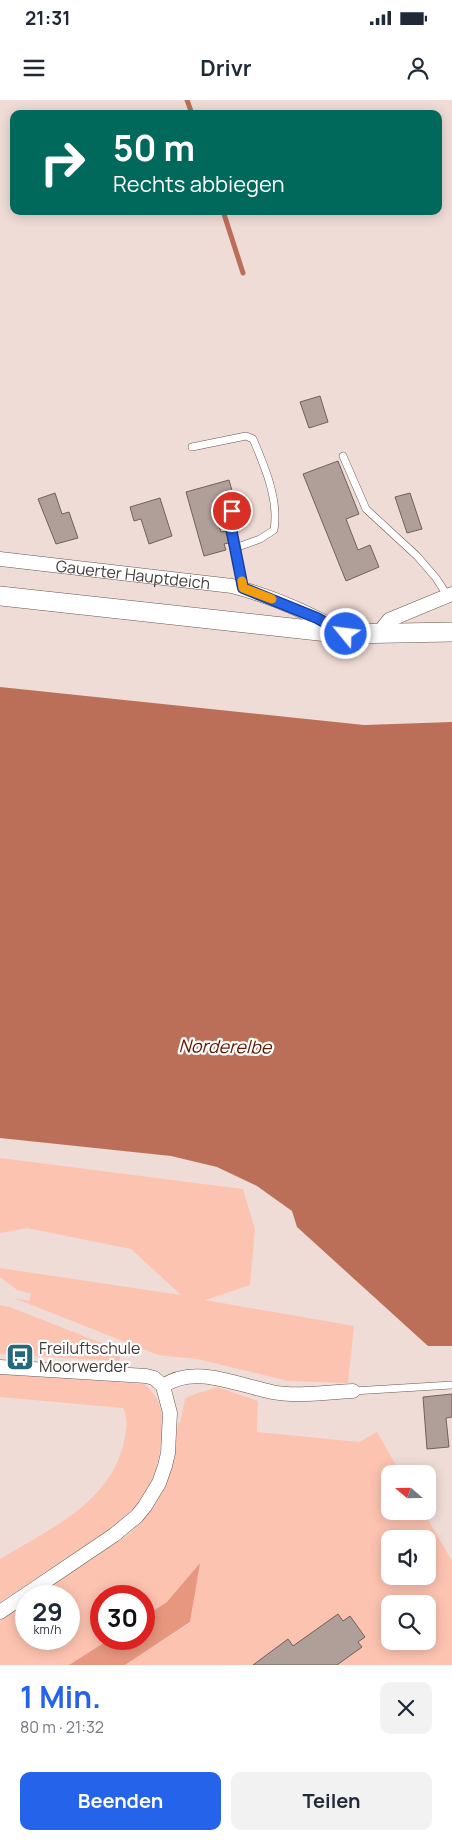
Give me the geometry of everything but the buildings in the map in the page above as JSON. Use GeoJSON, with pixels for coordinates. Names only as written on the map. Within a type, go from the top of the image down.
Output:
{"type":"FeatureCollection","features":[{"type":"Feature","properties":{"kind":"street","name":"Gauerter Hauptdeich"},"geometry":{"type":"LineString","coordinates":[[0,559],[243,588],[317,618],[346,634]]}},
{"type":"Feature","properties":{"kind":"street"},"geometry":{"type":"LineString","coordinates":[[378,634],[389,620],[450,595]]}},
{"type":"Feature","properties":{"kind":"street","name":"Gauerter Hauptdeich"},"geometry":{"type":"LineString","coordinates":[[0,596],[346,634],[452,632]]}},
{"type":"Feature","properties":{"kind":"street"},"geometry":{"type":"LineString","coordinates":[[0,1367],[154,1378],[163,1386],[170,1413],[168,1453],[159,1483],[137,1516],[114,1535],[0,1612]]}},
{"type":"Feature","properties":{"kind":"street"},"geometry":{"type":"LineString","coordinates":[[163,1386],[177,1378],[190,1376],[239,1383],[272,1392],[353,1391]]}},
{"type":"Feature","properties":{"kind":"lane"},"geometry":{"type":"LineString","coordinates":[[192,447],[246,436],[253,439],[273,498],[276,516],[274,530],[260,539],[235,548]]}},
{"type":"Feature","properties":{"kind":"lane"},"geometry":{"type":"LineString","coordinates":[[343,456],[366,509],[417,556],[450,595]]}},
{"type":"Feature","properties":{"kind":"lane"},"geometry":{"type":"LineString","coordinates":[[232,511],[230,523],[243,588]]}},
{"type":"Feature","properties":{"kind":"lane"},"geometry":{"type":"LineString","coordinates":[[353,1391],[452,1385]]}},
{"type":"Feature","properties":{"kind":"shaded area"},"geometry":{"type":"Polygon","coordinates":[[[0,1158],[243,1189],[255,1229],[250,1285],[205,1300],[354,1326],[348,1383],[288,1381],[197,1359],[158,1355],[14,1298],[29,1301],[31,1294],[17,1290],[0,1277],[0,1268],[181,1295],[131,1249],[27,1228],[0,1233],[0,1158]]]}},
{"type":"Feature","properties":{"kind":"shaded area"},"geometry":{"type":"Polygon","coordinates":[[[0,1305],[10,1307],[119,1350],[120,1361],[0,1354],[0,1305]]]}},
{"type":"Feature","properties":{"kind":"shaded area"},"geometry":{"type":"Polygon","coordinates":[[[0,1374],[144,1384],[157,1399],[162,1425],[160,1449],[154,1475],[146,1492],[134,1507],[100,1536],[26,1585],[15,1585],[15,1592],[0,1602],[0,1559],[56,1526],[90,1500],[115,1467],[123,1446],[126,1422],[123,1408],[0,1397],[0,1374]]]}},
{"type":"Feature","properties":{"kind":"shaded area"},"geometry":{"type":"Polygon","coordinates":[[[217,1387],[258,1401],[257,1432],[359,1442],[377,1432],[396,1465],[381,1465],[381,1520],[428,1520],[434,1530],[381,1530],[381,1585],[436,1585],[436,1533],[452,1561],[452,1665],[125,1665],[148,1650],[155,1650],[155,1646],[190,1623],[199,1564],[167,1603],[155,1610],[155,1585],[90,1585],[90,1650],[93,1650],[69,1665],[0,1665],[0,1621],[15,1611],[15,1650],[80,1650],[80,1585],[53,1585],[130,1533],[152,1509],[166,1483],[174,1455],[178,1423],[180,1423],[185,1399],[217,1387]]]}},
{"type":"Feature","properties":{"kind":"shaded area"},"geometry":{"type":"Polygon","coordinates":[[[200,1563],[190,1622],[155,1645],[155,1610],[167,1602],[200,1563]]]}},
{"type":"Feature","properties":{"kind":"shaded area"},"geometry":{"type":"Polygon","coordinates":[[[93,1650],[148,1650],[125,1665],[69,1665],[93,1650]]]}},
{"type":"Feature","properties":{"kind":"water","name":"Norderelbe"},"geometry":{"type":"Polygon","coordinates":[[[0,687],[364,725],[452,722],[452,1346],[428,1346],[297,1227],[292,1211],[257,1186],[217,1167],[171,1156],[0,1138],[0,687]]]}},
{"type":"Feature","properties":{"kind":"waterway"},"geometry":{"type":"LineString","coordinates":[[187,100],[191,110]]}},
{"type":"Feature","properties":{"kind":"waterway"},"geometry":{"type":"LineString","coordinates":[[224,215],[243,273]]}},
{"type":"Feature","properties":{"kind":"slow traffic"},"geometry":{"type":"LineString","coordinates":[[242,581],[243,588],[272,599]]}},
{"type":"Feature","properties":{"kind":"place","name":"Freiluftschule Moorwerder"},"geometry":{"type":"Point","coordinates":[20,1357]}},
{"type":"Feature","properties":{"kind":"route"},"geometry":{"type":"LineString","coordinates":[[232,511],[230,523],[243,588],[317,618],[346,634]]}}]}
